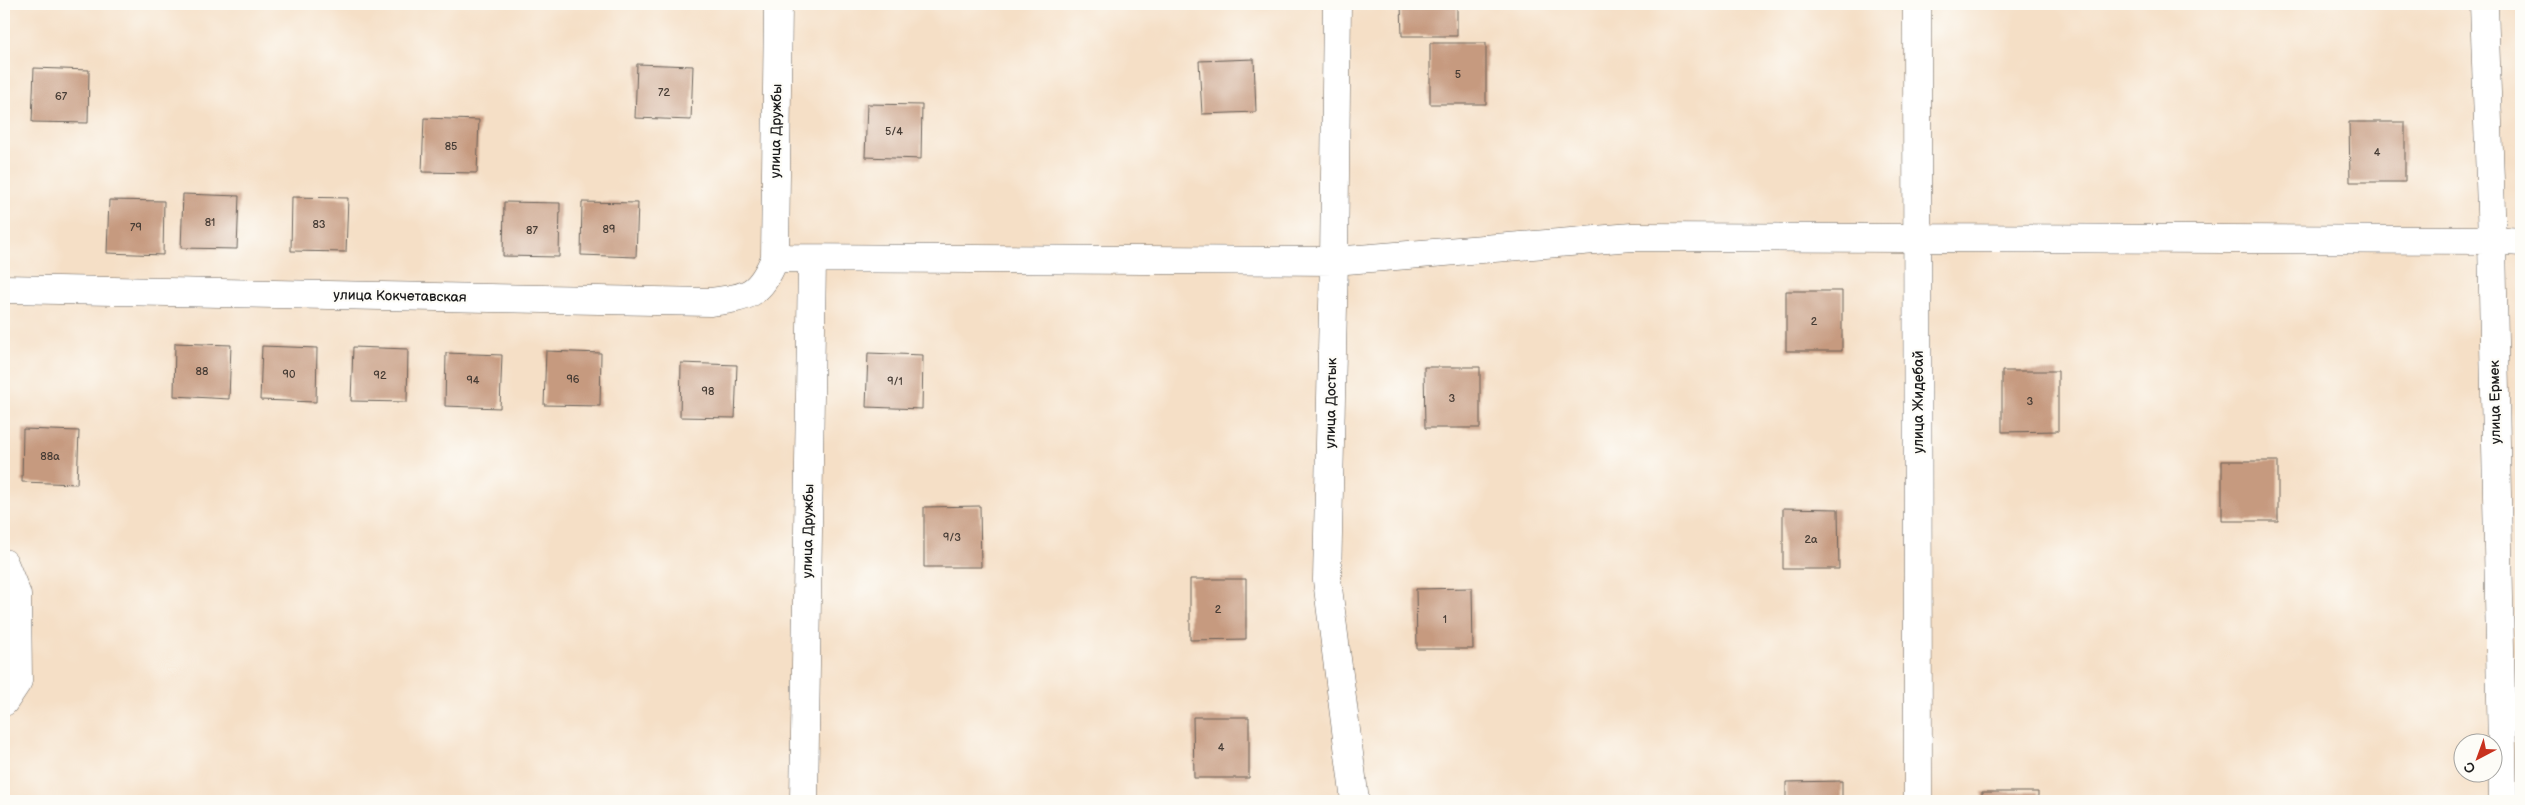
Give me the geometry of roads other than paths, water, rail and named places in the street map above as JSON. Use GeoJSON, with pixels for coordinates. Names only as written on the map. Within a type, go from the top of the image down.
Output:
{"type":"FeatureCollection","features":[{"type":"Feature","properties":{"kind":"street","name":"улица Дружбы"},"geometry":{"type":"LineString","coordinates":[[775,258],[778,4]]}},
{"type":"Feature","properties":{"kind":"street","name":"улица Достык"},"geometry":{"type":"LineString","coordinates":[[1337,4],[1327,580],[1355,801]]}},
{"type":"Feature","properties":{"kind":"street","name":"улица Жидебай"},"geometry":{"type":"LineString","coordinates":[[1917,4],[1919,240],[1918,801]]}},
{"type":"Feature","properties":{"kind":"street","name":"улица Ермек"},"geometry":{"type":"LineString","coordinates":[[2484,4],[2492,240],[2503,801]]}},
{"type":"Feature","properties":{"kind":"street"},"geometry":{"type":"LineString","coordinates":[[775,258],[812,260],[1334,261],[1632,237],[1919,240],[2492,240],[2521,242]]}},
{"type":"Feature","properties":{"kind":"street","name":"улица Кокчетавская"},"geometry":{"type":"LineString","coordinates":[[4,289],[710,302],[745,298],[766,280],[775,258]]}},
{"type":"Feature","properties":{"kind":"street","name":"улица Дружбы"},"geometry":{"type":"LineString","coordinates":[[804,801],[812,260]]}},
{"type":"Feature","properties":{"kind":"street"},"geometry":{"type":"LineString","coordinates":[[4,563],[17,595],[18,681],[4,702]]}}]}
